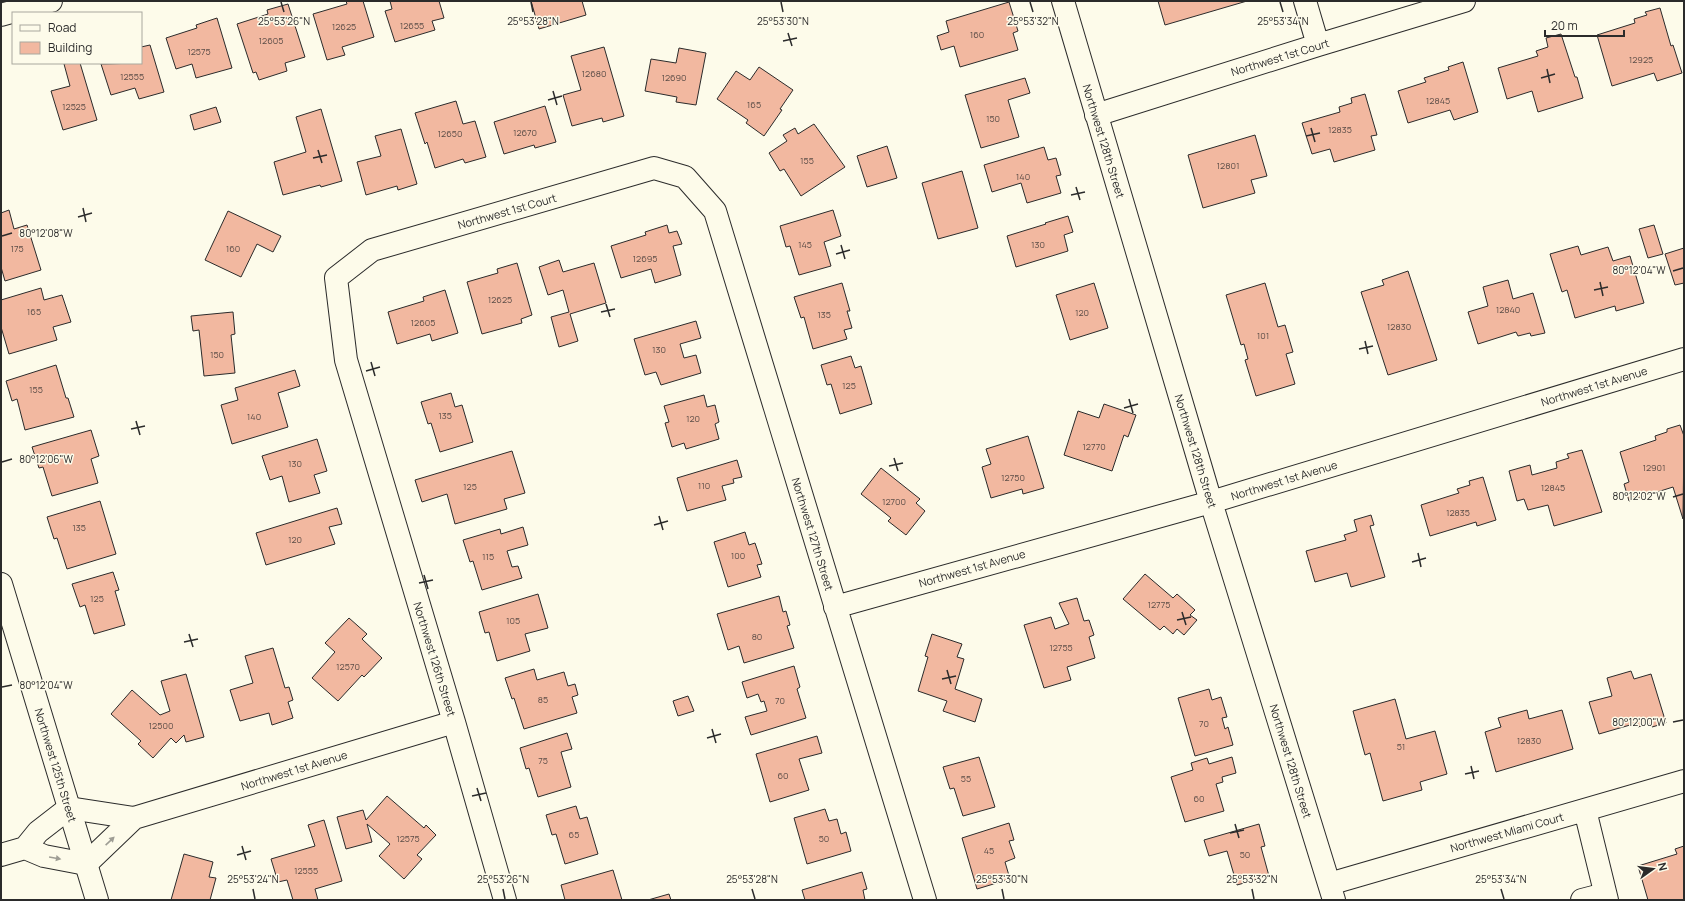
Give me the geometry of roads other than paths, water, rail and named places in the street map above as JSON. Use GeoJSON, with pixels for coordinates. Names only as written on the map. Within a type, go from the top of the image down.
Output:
{"type":"FeatureCollection","features":[{"type":"Feature","properties":{"kind":"street","name":"Northwest 128th Street"},"geometry":{"type":"LineString","coordinates":[[1062,1],[1211,502],[1332,892]]}},
{"type":"Feature","properties":{"kind":"street"},"geometry":{"type":"LineString","coordinates":[[1305,1],[1318,45]]}},
{"type":"Feature","properties":{"kind":"street","name":"Northwest 1st Court"},"geometry":{"type":"LineString","coordinates":[[1096,115],[1464,1]]}},
{"type":"Feature","properties":{"kind":"street"},"geometry":{"type":"LineString","coordinates":[[1,15],[38,3]]}},
{"type":"Feature","properties":{"kind":"street","name":"Northwest 1st Court"},"geometry":{"type":"LineString","coordinates":[[336,278],[372,250],[646,170],[654,168],[685,177]]}},
{"type":"Feature","properties":{"kind":"street","name":"Northwest 127th Street"},"geometry":{"type":"LineString","coordinates":[[685,177],[715,211],[925,900]]}},
{"type":"Feature","properties":{"kind":"street","name":"Northwest 126th Street"},"geometry":{"type":"LineString","coordinates":[[336,278],[346,360],[454,722],[504,900]]}},
{"type":"Feature","properties":{"kind":"street","name":"Northwest 1st Avenue"},"geometry":{"type":"LineString","coordinates":[[835,607],[1211,502],[1684,359]]}},
{"type":"Feature","properties":{"kind":"street","name":"Northwest 125th Street"},"geometry":{"type":"LineString","coordinates":[[1,584],[97,900]]}},
{"type":"Feature","properties":{"kind":"street","name":"Northwest 1st Avenue"},"geometry":{"type":"LineString","coordinates":[[69,808],[134,818],[454,722]]}},
{"type":"Feature","properties":{"kind":"street","name":"Northwest Miami Court"},"geometry":{"type":"LineString","coordinates":[[1332,892],[1585,810],[1684,780]]}},
{"type":"Feature","properties":{"kind":"street"},"geometry":{"type":"LineString","coordinates":[[1,855],[25,848],[38,832],[69,808]]}},
{"type":"Feature","properties":{"kind":"street"},"geometry":{"type":"LineString","coordinates":[[1582,900],[1606,897],[1585,810]]}},
{"type":"Feature","properties":{"kind":"street","name":"Northwest 1st Avenue"},"geometry":{"type":"LineString","coordinates":[[86,864],[134,818]]}},
{"type":"Feature","properties":{"kind":"street"},"geometry":{"type":"LineString","coordinates":[[25,848],[44,856],[86,864]]}}]}
